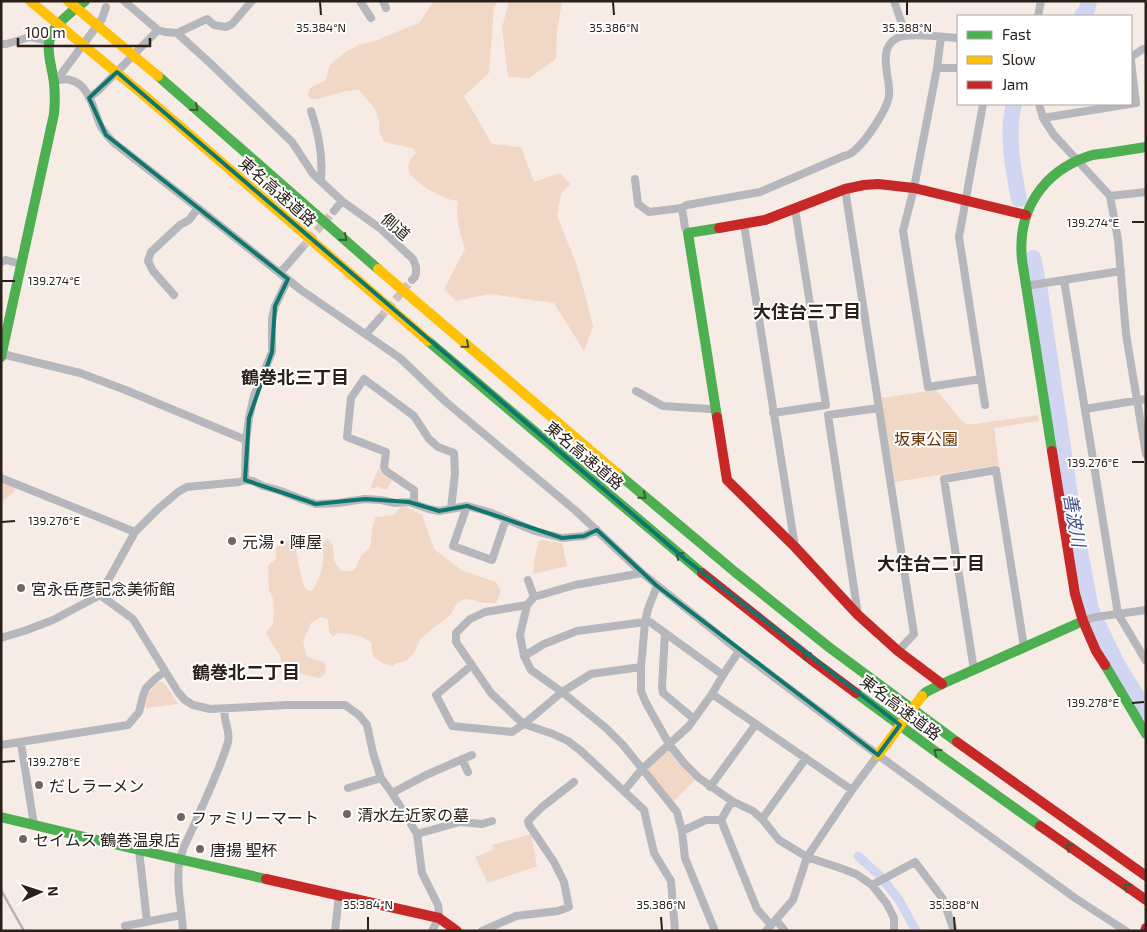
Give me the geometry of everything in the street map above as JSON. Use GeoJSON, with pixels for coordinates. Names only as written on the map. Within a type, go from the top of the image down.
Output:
{"type":"FeatureCollection","features":[{"type":"Feature","properties":{"kind":"main road","name":"東名高速道路"},"geometry":{"type":"LineString","coordinates":[[30,1],[146,97],[425,339],[685,559],[813,660],[942,757],[1146,900]]}},
{"type":"Feature","properties":{"kind":"main road","name":"東名高速道路"},"geometry":{"type":"LineString","coordinates":[[68,1],[158,76],[580,443],[698,542],[823,642],[957,742],[1146,876]]}},
{"type":"Feature","properties":{"kind":"main road"},"geometry":{"type":"LineString","coordinates":[[2,355],[54,114],[58,77],[48,58],[49,41],[56,28],[85,1]]}},
{"type":"Feature","properties":{"kind":"main road"},"geometry":{"type":"LineString","coordinates":[[1146,147],[1091,156],[1063,168],[1048,180],[1033,200],[1026,215],[1021,246],[1075,594],[1083,621],[1096,651],[1146,734]]}},
{"type":"Feature","properties":{"kind":"main road"},"geometry":{"type":"LineString","coordinates":[[942,684],[898,651],[858,615],[795,547],[727,480],[688,233],[765,220],[845,189],[878,184],[914,188],[1026,215]]}},
{"type":"Feature","properties":{"kind":"main road"},"geometry":{"type":"LineString","coordinates":[[878,755],[926,692],[1083,621]]}},
{"type":"Feature","properties":{"kind":"main road"},"geometry":{"type":"LineString","coordinates":[[1,817],[428,915],[439,918],[457,931]]}},
{"type":"Feature","properties":{"kind":"street"},"geometry":{"type":"LineString","coordinates":[[124,1],[158,30],[177,34],[207,19],[214,25],[226,28],[232,24],[252,1]]}},
{"type":"Feature","properties":{"kind":"street"},"geometry":{"type":"LineString","coordinates":[[360,1],[371,18]]}},
{"type":"Feature","properties":{"kind":"street"},"geometry":{"type":"LineString","coordinates":[[894,1],[906,35]]}},
{"type":"Feature","properties":{"kind":"street"},"geometry":{"type":"LineString","coordinates":[[1038,15],[1041,1]]}},
{"type":"Feature","properties":{"kind":"street"},"geometry":{"type":"LineString","coordinates":[[106,6],[102,19],[58,77],[79,84],[85,90],[100,125],[113,142],[301,290],[400,358],[446,402],[576,510],[657,586],[740,651],[878,755],[1075,898],[1126,931]]}},
{"type":"Feature","properties":{"kind":"street"},"geometry":{"type":"LineString","coordinates":[[89,98],[158,30]]}},
{"type":"Feature","properties":{"kind":"street","name":"側道"},"geometry":{"type":"LineString","coordinates":[[177,34],[292,142],[313,174],[342,201],[381,229],[412,259],[416,267],[415,277],[412,280]]}},
{"type":"Feature","properties":{"kind":"street"},"geometry":{"type":"LineString","coordinates":[[635,179],[638,204],[649,212],[682,208],[687,205],[760,192],[844,156],[854,151],[862,143],[881,117],[887,104],[889,94],[886,55],[887,48],[896,38],[906,35],[957,38]]}},
{"type":"Feature","properties":{"kind":"street"},"geometry":{"type":"LineString","coordinates":[[1,44],[30,37],[49,41]]}},
{"type":"Feature","properties":{"kind":"street"},"geometry":{"type":"LineString","coordinates":[[941,37],[937,68],[914,188],[903,231],[928,387],[981,379]]}},
{"type":"Feature","properties":{"kind":"street"},"geometry":{"type":"LineString","coordinates":[[1132,56],[1146,49]]}},
{"type":"Feature","properties":{"kind":"street"},"geometry":{"type":"LineString","coordinates":[[937,68],[957,68]]}},
{"type":"Feature","properties":{"kind":"street"},"geometry":{"type":"LineString","coordinates":[[1132,69],[1136,103],[1132,104]]}},
{"type":"Feature","properties":{"kind":"street"},"geometry":{"type":"LineString","coordinates":[[983,105],[959,237],[985,405]]}},
{"type":"Feature","properties":{"kind":"street"},"geometry":{"type":"LineString","coordinates":[[1038,105],[1043,118],[1054,135],[1110,196],[1118,240],[1126,334],[1142,400],[1146,454]]}},
{"type":"Feature","properties":{"kind":"street"},"geometry":{"type":"LineString","coordinates":[[1043,118],[1124,105]]}},
{"type":"Feature","properties":{"kind":"street"},"geometry":{"type":"LineString","coordinates":[[311,111],[320,145],[321,180]]}},
{"type":"Feature","properties":{"kind":"street"},"geometry":{"type":"LineString","coordinates":[[845,189],[914,634],[898,651]]}},
{"type":"Feature","properties":{"kind":"street"},"geometry":{"type":"LineString","coordinates":[[1110,196],[1146,192]]}},
{"type":"Feature","properties":{"kind":"street"},"geometry":{"type":"LineString","coordinates":[[334,211],[342,201]]}},
{"type":"Feature","properties":{"kind":"street"},"geometry":{"type":"LineString","coordinates":[[174,295],[153,271],[148,261],[151,252],[189,220],[198,208]]}},
{"type":"Feature","properties":{"kind":"street"},"geometry":{"type":"LineString","coordinates":[[682,208],[685,228],[688,233]]}},
{"type":"Feature","properties":{"kind":"street"},"geometry":{"type":"LineString","coordinates":[[773,413],[826,405],[795,209]]}},
{"type":"Feature","properties":{"kind":"street"},"geometry":{"type":"LineString","coordinates":[[744,224],[795,547]]}},
{"type":"Feature","properties":{"kind":"street"},"geometry":{"type":"LineString","coordinates":[[280,272],[300,249]]}},
{"type":"Feature","properties":{"kind":"street"},"geometry":{"type":"LineString","coordinates":[[1,262],[6,260],[21,264]]}},
{"type":"Feature","properties":{"kind":"street"},"geometry":{"type":"LineString","coordinates":[[1026,286],[1121,271]]}},
{"type":"Feature","properties":{"kind":"street"},"geometry":{"type":"LineString","coordinates":[[245,480],[246,440],[249,418],[254,396],[272,352],[272,319],[275,306],[288,279]]}},
{"type":"Feature","properties":{"kind":"street"},"geometry":{"type":"LineString","coordinates":[[1064,280],[1118,614],[1146,661]]}},
{"type":"Feature","properties":{"kind":"street"},"geometry":{"type":"LineString","coordinates":[[366,334],[380,318]]}},
{"type":"Feature","properties":{"kind":"street"},"geometry":{"type":"LineString","coordinates":[[2,355],[80,373],[246,440]]}},
{"type":"Feature","properties":{"kind":"street"},"geometry":{"type":"LineString","coordinates":[[414,503],[414,490],[386,471],[384,467],[386,452],[347,437],[351,398],[364,379],[414,416],[438,447],[454,453],[455,474],[451,509]]}},
{"type":"Feature","properties":{"kind":"street"},"geometry":{"type":"LineString","coordinates":[[636,391],[663,406],[716,409]]}},
{"type":"Feature","properties":{"kind":"street"},"geometry":{"type":"LineString","coordinates":[[1085,410],[1142,400]]}},
{"type":"Feature","properties":{"kind":"street"},"geometry":{"type":"LineString","coordinates":[[858,615],[828,415],[879,408]]}},
{"type":"Feature","properties":{"kind":"street"},"geometry":{"type":"LineString","coordinates":[[974,670],[944,479],[996,470],[1024,647]]}},
{"type":"Feature","properties":{"kind":"street"},"geometry":{"type":"LineString","coordinates":[[1,478],[135,532]]}},
{"type":"Feature","properties":{"kind":"street"},"geometry":{"type":"LineString","coordinates":[[1,638],[53,620],[100,595],[135,532],[158,509],[187,487],[245,480],[253,481],[262,486],[316,504],[338,504],[365,499],[394,503],[409,502],[439,511],[467,506],[506,519],[534,535],[562,538],[584,536],[597,530]]}},
{"type":"Feature","properties":{"kind":"street"},"geometry":{"type":"LineString","coordinates":[[467,506],[453,546],[492,560],[506,519]]}},
{"type":"Feature","properties":{"kind":"street"},"geometry":{"type":"LineString","coordinates":[[642,573],[575,585],[534,597],[527,605],[520,635],[524,656],[531,670],[562,692],[606,728],[623,745],[677,812],[682,831],[685,858],[715,931]]}},
{"type":"Feature","properties":{"kind":"street"},"geometry":{"type":"LineString","coordinates":[[528,580],[534,597]]}},
{"type":"Feature","properties":{"kind":"street"},"geometry":{"type":"LineString","coordinates":[[657,586],[645,622],[641,690],[646,703],[669,744],[699,778],[732,801],[753,811],[779,840],[807,857],[856,874],[872,885],[887,904],[894,918],[894,931]]}},
{"type":"Feature","properties":{"kind":"street"},"geometry":{"type":"LineString","coordinates":[[100,595],[133,619],[178,692],[193,704],[210,710],[288,705],[345,706],[359,715],[367,725],[373,754],[381,778],[417,834],[419,861],[422,872],[438,905],[439,918],[432,931]]}},
{"type":"Feature","properties":{"kind":"street"},"geometry":{"type":"LineString","coordinates":[[527,605],[485,612],[470,619],[456,633],[456,642],[491,693],[524,724],[568,741],[582,751],[644,810],[654,853],[670,881],[675,931]]}},
{"type":"Feature","properties":{"kind":"street"},"geometry":{"type":"LineString","coordinates":[[1083,621],[1096,617],[1146,610]]}},
{"type":"Feature","properties":{"kind":"street"},"geometry":{"type":"LineString","coordinates":[[524,656],[544,644],[577,631],[650,622],[722,675]]}},
{"type":"Feature","properties":{"kind":"street"},"geometry":{"type":"LineString","coordinates":[[665,634],[663,693],[694,719]]}},
{"type":"Feature","properties":{"kind":"street"},"geometry":{"type":"LineString","coordinates":[[624,791],[642,769],[689,726],[740,651]]}},
{"type":"Feature","properties":{"kind":"street"},"geometry":{"type":"LineString","coordinates":[[472,665],[436,695],[452,726],[512,732],[562,692],[591,674],[641,667]]}},
{"type":"Feature","properties":{"kind":"street"},"geometry":{"type":"LineString","coordinates":[[1,746],[128,725],[140,712],[146,688],[165,671]]}},
{"type":"Feature","properties":{"kind":"street"},"geometry":{"type":"LineString","coordinates":[[712,694],[852,790]]}},
{"type":"Feature","properties":{"kind":"street"},"geometry":{"type":"LineString","coordinates":[[183,931],[178,885],[180,859],[229,740],[228,728],[223,714],[225,709]]}},
{"type":"Feature","properties":{"kind":"street"},"geometry":{"type":"LineString","coordinates":[[710,787],[756,724]]}},
{"type":"Feature","properties":{"kind":"street"},"geometry":{"type":"LineString","coordinates":[[21,743],[34,825]]}},
{"type":"Feature","properties":{"kind":"street"},"geometry":{"type":"LineString","coordinates":[[392,793],[426,775],[472,755]]}},
{"type":"Feature","properties":{"kind":"street"},"geometry":{"type":"LineString","coordinates":[[771,925],[793,900],[807,857],[878,755]]}},
{"type":"Feature","properties":{"kind":"street"},"geometry":{"type":"LineString","coordinates":[[462,758],[468,772]]}},
{"type":"Feature","properties":{"kind":"street"},"geometry":{"type":"LineString","coordinates":[[762,819],[806,758]]}},
{"type":"Feature","properties":{"kind":"street"},"geometry":{"type":"LineString","coordinates":[[348,788],[381,778]]}},
{"type":"Feature","properties":{"kind":"street"},"geometry":{"type":"LineString","coordinates":[[482,931],[516,916],[558,912],[569,907],[564,882],[554,862],[528,821],[542,807],[574,782]]}},
{"type":"Feature","properties":{"kind":"street"},"geometry":{"type":"LineString","coordinates":[[721,820],[732,801]]}},
{"type":"Feature","properties":{"kind":"street"},"geometry":{"type":"LineString","coordinates":[[682,831],[706,820],[721,820]]}},
{"type":"Feature","properties":{"kind":"street"},"geometry":{"type":"LineString","coordinates":[[721,820],[757,909],[771,925],[786,931]]}},
{"type":"Feature","properties":{"kind":"street"},"geometry":{"type":"LineString","coordinates":[[417,834],[460,822],[482,824],[492,821]]}},
{"type":"Feature","properties":{"kind":"street"},"geometry":{"type":"LineString","coordinates":[[139,850],[147,922]]}},
{"type":"Feature","properties":{"kind":"street"},"geometry":{"type":"LineString","coordinates":[[872,885],[915,862],[943,899],[954,931]]}},
{"type":"Feature","properties":{"kind":"street"},"geometry":{"type":"LineString","coordinates":[[335,931],[339,895]]}},
{"type":"Feature","properties":{"kind":"street"},"geometry":{"type":"LineString","coordinates":[[125,926],[181,915]]}},
{"type":"Feature","properties":{"kind":"highlighted area"},"geometry":{"type":"Polygon","coordinates":[[[117,72],[685,559],[900,725],[878,755],[657,586],[597,530],[584,536],[562,538],[467,506],[439,511],[409,502],[365,499],[316,504],[245,480],[249,418],[272,352],[275,306],[288,279],[106,135],[89,98],[117,72]]]}},
{"type":"Feature","properties":{"kind":"green space"},"geometry":{"type":"Polygon","coordinates":[[[434,1],[498,1],[494,7],[489,73],[464,96],[492,144],[521,147],[534,182],[560,173],[570,184],[561,194],[557,216],[576,263],[593,327],[584,351],[554,303],[490,294],[456,301],[444,289],[465,249],[458,220],[458,201],[437,194],[414,179],[409,171],[409,163],[416,153],[413,148],[384,141],[379,132],[379,120],[375,109],[359,90],[346,91],[317,99],[312,99],[308,96],[310,88],[326,80],[329,67],[334,61],[358,45],[372,42],[419,23],[434,1]]]}},
{"type":"Feature","properties":{"kind":"green space"},"geometry":{"type":"Polygon","coordinates":[[[509,1],[562,1],[557,32],[556,59],[529,78],[508,77],[502,28],[509,1]]]}},
{"type":"Feature","properties":{"kind":"green space","name":"坂東公園"},"geometry":{"type":"Polygon","coordinates":[[[936,390],[962,421],[967,424],[1038,415],[1039,421],[994,428],[999,465],[895,482],[881,398],[936,390]]]}},
{"type":"Feature","properties":{"kind":"green space"},"geometry":{"type":"Polygon","coordinates":[[[378,469],[392,480],[387,490],[378,487],[370,489],[378,469]]]}},
{"type":"Feature","properties":{"kind":"green space"},"geometry":{"type":"Polygon","coordinates":[[[1,480],[15,486],[15,491],[3,501],[1,501],[1,480]]]}},
{"type":"Feature","properties":{"kind":"green space"},"geometry":{"type":"Polygon","coordinates":[[[405,506],[422,515],[434,549],[461,570],[496,582],[501,591],[496,603],[481,603],[464,599],[455,605],[451,614],[420,639],[414,653],[406,661],[392,666],[382,663],[373,656],[371,642],[363,638],[356,635],[338,633],[333,637],[329,631],[328,619],[321,617],[311,623],[303,642],[307,656],[325,662],[326,673],[320,678],[286,667],[266,632],[273,624],[274,610],[273,599],[269,590],[268,565],[276,559],[276,548],[282,542],[294,540],[302,581],[306,589],[312,591],[322,568],[322,543],[328,539],[333,546],[334,561],[341,571],[351,571],[355,569],[362,555],[370,548],[373,524],[376,517],[394,515],[401,507],[405,506]]]}},
{"type":"Feature","properties":{"kind":"green space"},"geometry":{"type":"Polygon","coordinates":[[[541,540],[562,543],[567,566],[533,574],[534,560],[541,540]]]}},
{"type":"Feature","properties":{"kind":"green space"},"geometry":{"type":"Polygon","coordinates":[[[159,682],[165,684],[178,704],[146,708],[149,694],[159,682]]]}},
{"type":"Feature","properties":{"kind":"green space"},"geometry":{"type":"Polygon","coordinates":[[[669,751],[695,780],[672,803],[649,775],[648,768],[665,752],[669,751]]]}},
{"type":"Feature","properties":{"kind":"green space"},"geometry":{"type":"Polygon","coordinates":[[[531,834],[537,866],[488,883],[475,857],[493,850],[492,845],[531,834]]]}},
{"type":"Feature","properties":{"kind":"waterway","name":"善波川"},"geometry":{"type":"LineString","coordinates":[[1083,15],[1089,1]]}},
{"type":"Feature","properties":{"kind":"waterway","name":"善波川"},"geometry":{"type":"LineString","coordinates":[[1014,105],[1010,140],[1019,199]]}},
{"type":"Feature","properties":{"kind":"waterway","name":"善波川"},"geometry":{"type":"LineString","coordinates":[[1033,258],[1040,292],[1071,502],[1091,610],[1117,664],[1146,711]]}},
{"type":"Feature","properties":{"kind":"waterway"},"geometry":{"type":"LineString","coordinates":[[858,856],[880,876]]}},
{"type":"Feature","properties":{"kind":"waterway"},"geometry":{"type":"LineString","coordinates":[[885,882],[899,900],[916,931]]}},
{"type":"Feature","properties":{"kind":"tunnel"},"geometry":{"type":"LineString","coordinates":[[301,249],[334,211]]}},
{"type":"Feature","properties":{"kind":"tunnel"},"geometry":{"type":"LineString","coordinates":[[380,318],[412,280]]}},
{"type":"Feature","properties":{"kind":"railway"},"geometry":{"type":"LineString","coordinates":[[1,890],[24,931]]}},
{"type":"Feature","properties":{"kind":"traffic: fast"},"geometry":{"type":"LineString","coordinates":[[1,357],[54,114],[54,87],[49,54],[50,40],[59,23],[85,1]]}},
{"type":"Feature","properties":{"kind":"traffic: fast"},"geometry":{"type":"LineString","coordinates":[[158,76],[378,269]]}},
{"type":"Feature","properties":{"kind":"traffic: fast"},"geometry":{"type":"LineString","coordinates":[[1052,451],[1022,260],[1024,225],[1036,196],[1046,183],[1072,163],[1091,155],[1146,147]]}},
{"type":"Feature","properties":{"kind":"traffic: fast"},"geometry":{"type":"LineString","coordinates":[[717,417],[688,233],[719,228]]}},
{"type":"Feature","properties":{"kind":"traffic: fast"},"geometry":{"type":"LineString","coordinates":[[428,341],[702,573]]}},
{"type":"Feature","properties":{"kind":"traffic: fast"},"geometry":{"type":"LineString","coordinates":[[617,473],[735,572],[830,648],[957,742]]}},
{"type":"Feature","properties":{"kind":"traffic: fast"},"geometry":{"type":"LineString","coordinates":[[922,696],[942,684],[1083,621]]}},
{"type":"Feature","properties":{"kind":"traffic: fast"},"geometry":{"type":"LineString","coordinates":[[1105,665],[1146,734]]}},
{"type":"Feature","properties":{"kind":"traffic: fast"},"geometry":{"type":"LineString","coordinates":[[856,693],[1040,826]]}},
{"type":"Feature","properties":{"kind":"traffic: fast"},"geometry":{"type":"LineString","coordinates":[[1,817],[266,879]]}},
{"type":"Feature","properties":{"kind":"traffic: slow"},"geometry":{"type":"LineString","coordinates":[[30,1],[146,97]]}},
{"type":"Feature","properties":{"kind":"traffic: slow"},"geometry":{"type":"LineString","coordinates":[[68,1],[158,76]]}},
{"type":"Feature","properties":{"kind":"traffic: slow"},"geometry":{"type":"LineString","coordinates":[[146,97],[428,341]]}},
{"type":"Feature","properties":{"kind":"traffic: slow"},"geometry":{"type":"LineString","coordinates":[[378,269],[617,473]]}},
{"type":"Feature","properties":{"kind":"traffic: slow"},"geometry":{"type":"LineString","coordinates":[[890,739],[922,696]]}},
{"type":"Feature","properties":{"kind":"traffic: slow"},"geometry":{"type":"LineString","coordinates":[[878,755],[890,739]]}},
{"type":"Feature","properties":{"kind":"traffic: jam"},"geometry":{"type":"LineString","coordinates":[[719,228],[765,220],[845,189],[878,184],[914,188],[1026,215]]}},
{"type":"Feature","properties":{"kind":"traffic: jam"},"geometry":{"type":"LineString","coordinates":[[717,417],[727,480],[795,547],[858,615],[898,651],[942,684]]}},
{"type":"Feature","properties":{"kind":"traffic: jam"},"geometry":{"type":"LineString","coordinates":[[1052,451],[1075,594],[1083,621],[1096,651],[1105,665]]}},
{"type":"Feature","properties":{"kind":"traffic: jam"},"geometry":{"type":"LineString","coordinates":[[702,573],[856,693]]}},
{"type":"Feature","properties":{"kind":"traffic: jam"},"geometry":{"type":"LineString","coordinates":[[957,742],[1146,876]]}},
{"type":"Feature","properties":{"kind":"traffic: jam"},"geometry":{"type":"LineString","coordinates":[[1040,826],[1146,900]]}},
{"type":"Feature","properties":{"kind":"traffic: jam"},"geometry":{"type":"LineString","coordinates":[[266,879],[439,918],[457,931]]}},
{"type":"Feature","properties":{"kind":"place","name":"元湯・陣屋"},"geometry":{"type":"Point","coordinates":[232,541]}},
{"type":"Feature","properties":{"kind":"place","name":"宮永岳彦記念美術館"},"geometry":{"type":"Point","coordinates":[21,588]}},
{"type":"Feature","properties":{"kind":"place","name":"だしラーメン"},"geometry":{"type":"Point","coordinates":[39,785]}},
{"type":"Feature","properties":{"kind":"place","name":"清水左近家の墓"},"geometry":{"type":"Point","coordinates":[347,814]}},
{"type":"Feature","properties":{"kind":"place","name":"ファミリーマート"},"geometry":{"type":"Point","coordinates":[181,817]}},
{"type":"Feature","properties":{"kind":"place","name":"セイムス 鶴巻温泉店"},"geometry":{"type":"Point","coordinates":[23,839]}},
{"type":"Feature","properties":{"kind":"place","name":"唐揚 聖杯"},"geometry":{"type":"Point","coordinates":[200,849]}},
{"type":"Feature","properties":{"kind":"district","name":"大住台三丁目"},"geometry":{"type":"Point","coordinates":[807,311]}},
{"type":"Feature","properties":{"kind":"district","name":"鶴巻北三丁目"},"geometry":{"type":"Point","coordinates":[295,377]}},
{"type":"Feature","properties":{"kind":"district","name":"大住台二丁目"},"geometry":{"type":"Point","coordinates":[931,563]}},
{"type":"Feature","properties":{"kind":"district","name":"鶴巻北二丁目"},"geometry":{"type":"Point","coordinates":[246,672]}}]}
